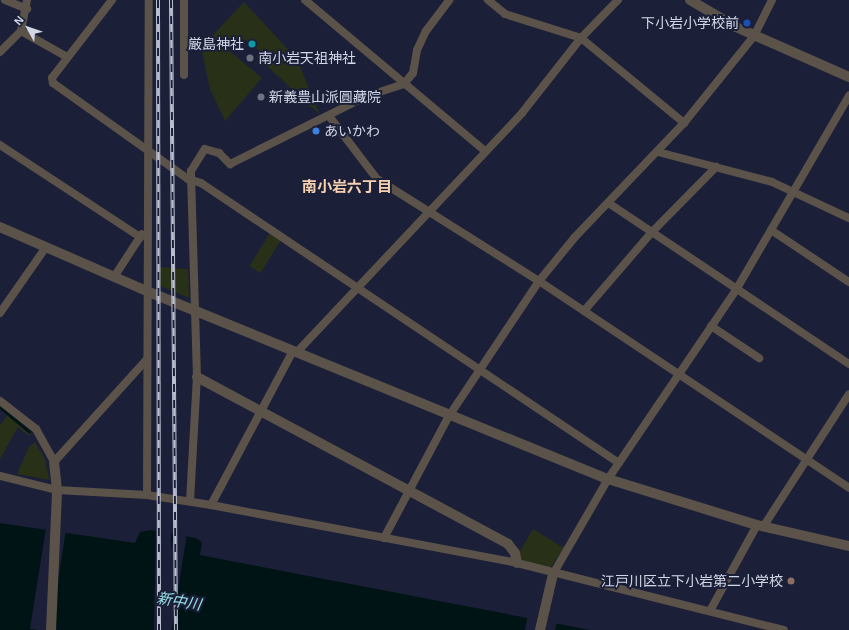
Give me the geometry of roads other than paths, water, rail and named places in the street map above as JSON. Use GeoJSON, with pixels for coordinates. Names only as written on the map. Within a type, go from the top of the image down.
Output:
{"type":"FeatureCollection","features":[{"type":"Feature","properties":{"kind":"street"},"geometry":{"type":"LineString","coordinates":[[5,0],[27,9]]}},
{"type":"Feature","properties":{"kind":"street"},"geometry":{"type":"LineString","coordinates":[[0,52],[21,31],[27,9],[26,0]]}},
{"type":"Feature","properties":{"kind":"street"},"geometry":{"type":"LineString","coordinates":[[112,0],[52,78],[53,83],[151,150],[188,179],[201,183],[619,463]]}},
{"type":"Feature","properties":{"kind":"street"},"geometry":{"type":"LineString","coordinates":[[147,495],[147,359],[151,150],[149,0]]}},
{"type":"Feature","properties":{"kind":"street"},"geometry":{"type":"LineString","coordinates":[[184,75],[185,0]]}},
{"type":"Feature","properties":{"kind":"street"},"geometry":{"type":"LineString","coordinates":[[305,0],[485,151]]}},
{"type":"Feature","properties":{"kind":"street"},"geometry":{"type":"LineString","coordinates":[[190,501],[197,376],[196,311],[188,179],[205,149],[219,153],[230,164],[367,96],[404,84],[414,73],[418,50],[426,31],[449,0]]}},
{"type":"Feature","properties":{"kind":"street"},"geometry":{"type":"LineString","coordinates":[[488,0],[505,14],[581,38],[684,123]]}},
{"type":"Feature","properties":{"kind":"street"},"geometry":{"type":"LineString","coordinates":[[211,505],[295,352],[537,96],[581,38],[618,0]]}},
{"type":"Feature","properties":{"kind":"street"},"geometry":{"type":"LineString","coordinates":[[690,0],[754,36],[849,77]]}},
{"type":"Feature","properties":{"kind":"street"},"geometry":{"type":"LineString","coordinates":[[384,538],[449,416],[539,281],[576,237],[610,204],[684,123],[754,36],[772,0]]}},
{"type":"Feature","properties":{"kind":"street"},"geometry":{"type":"LineString","coordinates":[[21,31],[67,57]]}},
{"type":"Feature","properties":{"kind":"street"},"geometry":{"type":"LineString","coordinates":[[540,630],[553,574],[608,479],[736,290],[849,96]]}},
{"type":"Feature","properties":{"kind":"street"},"geometry":{"type":"LineString","coordinates":[[329,116],[377,179],[539,281],[849,488]]}},
{"type":"Feature","properties":{"kind":"street"},"geometry":{"type":"LineString","coordinates":[[0,144],[140,237]]}},
{"type":"Feature","properties":{"kind":"street"},"geometry":{"type":"LineString","coordinates":[[658,152],[716,167],[792,192],[849,218]]}},
{"type":"Feature","properties":{"kind":"street"},"geometry":{"type":"LineString","coordinates":[[584,311],[651,232],[716,167]]}},
{"type":"Feature","properties":{"kind":"street"},"geometry":{"type":"LineString","coordinates":[[610,204],[736,290],[849,364]]}},
{"type":"Feature","properties":{"kind":"street"},"geometry":{"type":"LineString","coordinates":[[0,227],[149,292],[449,416],[608,479],[760,526],[849,546]]}},
{"type":"Feature","properties":{"kind":"street"},"geometry":{"type":"LineString","coordinates":[[114,277],[140,237],[150,228]]}},
{"type":"Feature","properties":{"kind":"street"},"geometry":{"type":"LineString","coordinates":[[771,230],[849,282]]}},
{"type":"Feature","properties":{"kind":"street"},"geometry":{"type":"LineString","coordinates":[[0,313],[46,247]]}},
{"type":"Feature","properties":{"kind":"street"},"geometry":{"type":"LineString","coordinates":[[711,326],[759,358]]}},
{"type":"Feature","properties":{"kind":"street"},"geometry":{"type":"LineString","coordinates":[[54,462],[147,359]]}},
{"type":"Feature","properties":{"kind":"street"},"geometry":{"type":"LineString","coordinates":[[197,376],[508,544],[513,547],[517,563]]}},
{"type":"Feature","properties":{"kind":"street"},"geometry":{"type":"LineString","coordinates":[[711,609],[760,526],[849,394]]}},
{"type":"Feature","properties":{"kind":"street"},"geometry":{"type":"LineString","coordinates":[[0,401],[36,429],[54,462],[57,503],[51,630]]}},
{"type":"Feature","properties":{"kind":"street"},"geometry":{"type":"LineString","coordinates":[[0,476],[57,490],[147,495],[190,501],[517,563],[553,574],[711,609],[784,630]]}},
{"type":"Feature","properties":{"kind":"water","name":"新中川"},"geometry":{"type":"Polygon","coordinates":[[[0,523],[135,543],[140,532],[151,530],[196,538],[202,542],[200,555],[590,630],[0,630],[0,523]]]}},
{"type":"Feature","properties":{"kind":"waterway"},"geometry":{"type":"LineString","coordinates":[[0,407],[29,431]]}},
{"type":"Feature","properties":{"kind":"railway"},"geometry":{"type":"LineString","coordinates":[[158,0],[159,630]]}},
{"type":"Feature","properties":{"kind":"railway"},"geometry":{"type":"LineString","coordinates":[[171,0],[176,630]]}},
{"type":"Feature","properties":{"kind":"place","name":"下小岩小学校前"},"geometry":{"type":"Point","coordinates":[747,23]}},
{"type":"Feature","properties":{"kind":"place","name":"厳島神社"},"geometry":{"type":"Point","coordinates":[252,44]}},
{"type":"Feature","properties":{"kind":"place","name":"南小岩天祖神社"},"geometry":{"type":"Point","coordinates":[250,58]}},
{"type":"Feature","properties":{"kind":"place","name":"新義豊山派圓藏院"},"geometry":{"type":"Point","coordinates":[261,97]}},
{"type":"Feature","properties":{"kind":"place","name":"あいかわ"},"geometry":{"type":"Point","coordinates":[316,131]}},
{"type":"Feature","properties":{"kind":"place","name":"江戸川区立下小岩第二小学校"},"geometry":{"type":"Point","coordinates":[791,581]}},
{"type":"Feature","properties":{"kind":"district","name":"南小岩六丁目"},"geometry":{"type":"Point","coordinates":[347,187]}}]}
